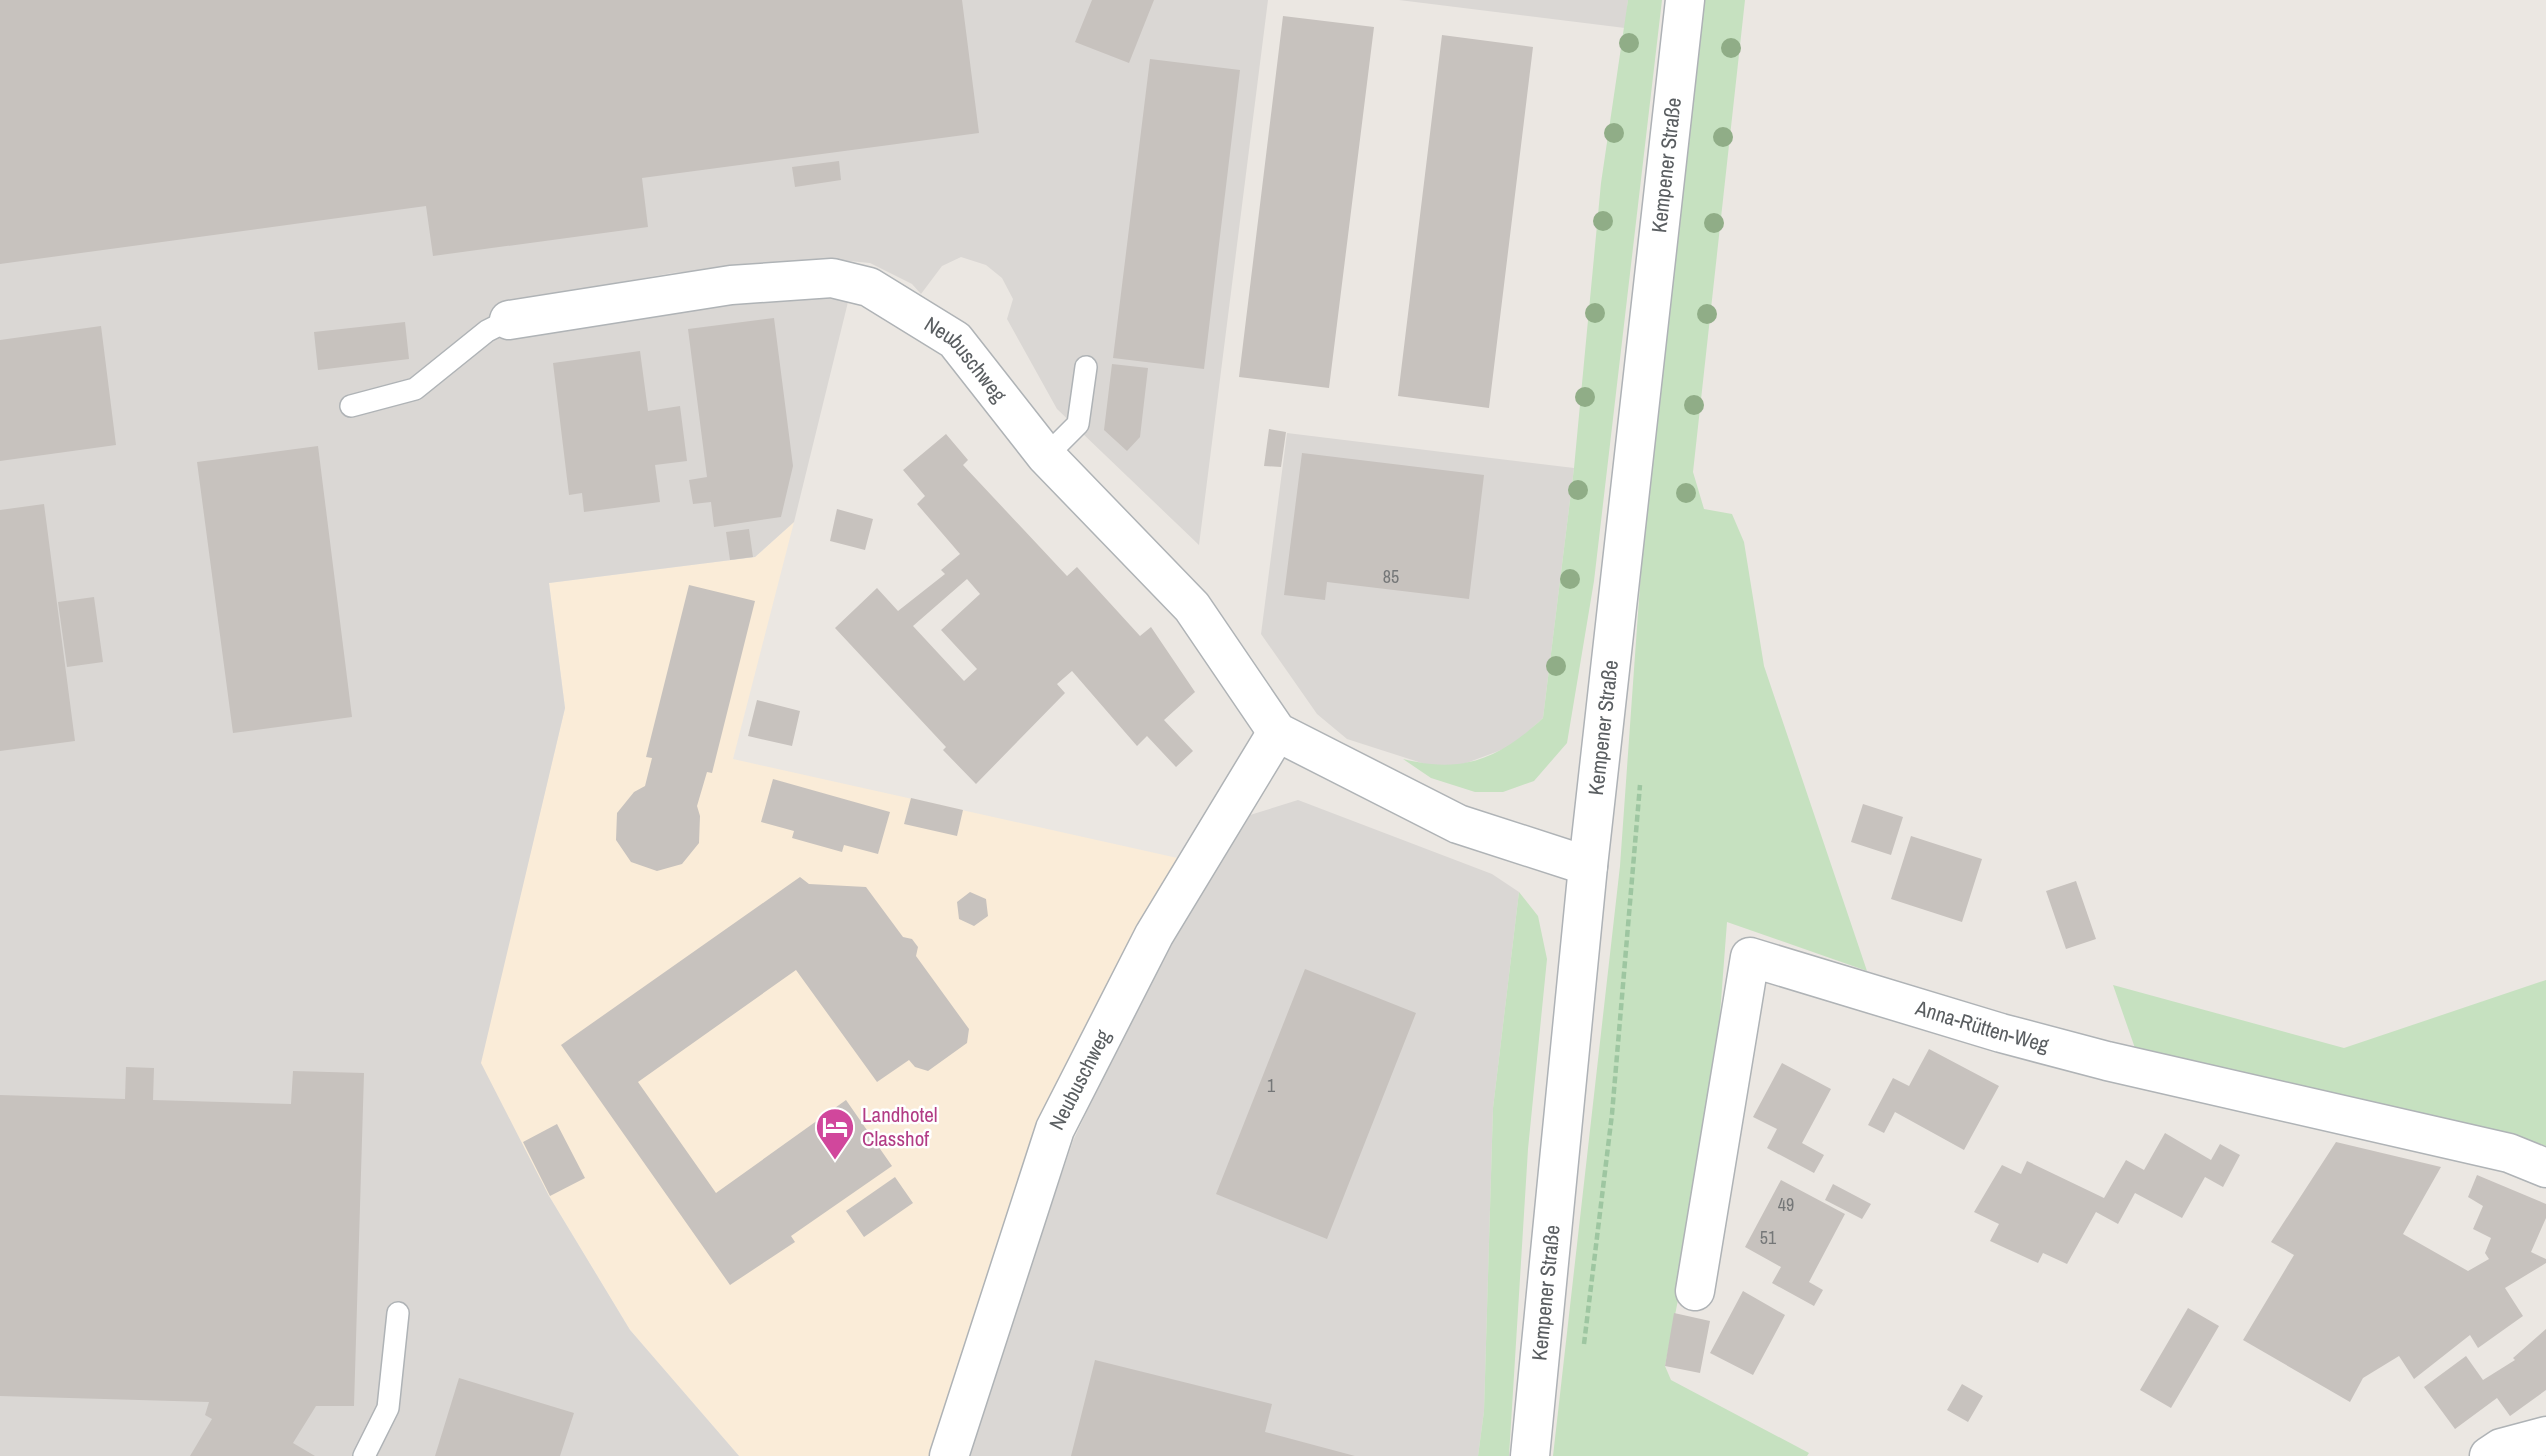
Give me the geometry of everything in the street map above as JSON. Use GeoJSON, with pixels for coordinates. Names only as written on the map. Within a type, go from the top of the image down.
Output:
{"type":"FeatureCollection","features":[{"type":"Feature","properties":{"kind":"street","name":"Kempener Straße"},"geometry":{"type":"LineString","coordinates":[[1530,1456],[1588,866],[1685,0]]}},
{"type":"Feature","properties":{"kind":"street","name":"Neubuschweg"},"geometry":{"type":"LineString","coordinates":[[509,320],[731,285],[811,278],[851,280],[869,287],[955,340],[1046,456],[1192,607],[1277,732],[1458,824],[1588,866]]}},
{"type":"Feature","properties":{"kind":"street","name":"Neubuschweg"},"geometry":{"type":"LineString","coordinates":[[950,1456],[1055,1129],[1154,935],[1277,732]]}},
{"type":"Feature","properties":{"kind":"street","name":"Anna-Rütten-Weg"},"geometry":{"type":"LineString","coordinates":[[1695,1291],[1750,957],[2054,1047],[2509,1153],[2546,1168]]}},
{"type":"Feature","properties":{"kind":"street"},"geometry":{"type":"LineString","coordinates":[[2489,1456],[2501,1448],[2546,1436]]}},
{"type":"Feature","properties":{"kind":"lane"},"geometry":{"type":"LineString","coordinates":[[351,406],[415,389],[487,331],[509,320]]}},
{"type":"Feature","properties":{"kind":"lane"},"geometry":{"type":"LineString","coordinates":[[1046,456],[1078,424],[1086,367]]}},
{"type":"Feature","properties":{"kind":"lane"},"geometry":{"type":"LineString","coordinates":[[364,1456],[388,1408],[398,1313]]}},
{"type":"Feature","properties":{"kind":"shaded area"},"geometry":{"type":"Polygon","coordinates":[[[0,0],[1268,0],[1199,545],[1057,409],[1007,319],[1013,299],[1002,278],[986,265],[961,257],[942,266],[921,294],[912,284],[870,263],[828,259],[672,273],[512,302],[676,309],[843,295],[848,302],[794,522],[755,557],[549,583],[565,708],[481,1063],[549,1196],[630,1330],[739,1456],[0,1456],[0,0]]]}},
{"type":"Feature","properties":{"kind":"shaded area"},"geometry":{"type":"Polygon","coordinates":[[[1399,0],[1628,0],[1625,28],[1399,0]]]}},
{"type":"Feature","properties":{"kind":"shaded area"},"geometry":{"type":"Polygon","coordinates":[[[1287,433],[1574,468],[1543,718],[1512,746],[1461,765],[1428,765],[1347,739],[1317,714],[1261,634],[1287,433]]]}},
{"type":"Feature","properties":{"kind":"shaded area"},"geometry":{"type":"Polygon","coordinates":[[[794,522],[733,759],[1182,859],[934,1456],[739,1456],[630,1330],[549,1196],[480,1063],[565,708],[549,583],[755,557],[794,522]]]}},
{"type":"Feature","properties":{"kind":"shaded area"},"geometry":{"type":"Polygon","coordinates":[[[1298,800],[1492,874],[1519,892],[1493,1108],[1484,1411],[1478,1456],[966,1456],[1073,1141],[1160,955],[1250,815],[1298,800]]]}},
{"type":"Feature","properties":{"kind":"green space"},"geometry":{"type":"Polygon","coordinates":[[[1628,0],[1662,0],[1594,581],[1567,743],[1534,781],[1503,792],[1475,792],[1431,778],[1403,759],[1444,765],[1479,760],[1511,744],[1543,718],[1574,468],[1601,183],[1628,0]]]}},
{"type":"Feature","properties":{"kind":"green space"},"geometry":{"type":"Polygon","coordinates":[[[1704,0],[1745,0],[1693,472],[1704,509],[1732,514],[1744,542],[1764,666],[1867,971],[1727,922],[1720,1014],[1688,1249],[1665,1366],[1671,1380],[1809,1453],[1807,1456],[1553,1456],[1620,866],[1642,557],[1704,0]]]}},
{"type":"Feature","properties":{"kind":"green space"},"geometry":{"type":"Polygon","coordinates":[[[1519,892],[1538,916],[1547,959],[1528,1149],[1509,1456],[1478,1456],[1484,1411],[1493,1108],[1519,892]]]}},
{"type":"Feature","properties":{"kind":"green space"},"geometry":{"type":"Polygon","coordinates":[[[2546,980],[2546,1146],[2487,1129],[2136,1051],[2113,985],[2344,1048],[2546,980]]]}},
{"type":"Feature","properties":{"kind":"building"},"geometry":{"type":"Polygon","coordinates":[[[0,0],[962,0],[979,133],[642,178],[648,227],[433,256],[426,206],[0,264],[0,0]]]}},
{"type":"Feature","properties":{"kind":"building"},"geometry":{"type":"Polygon","coordinates":[[[1092,0],[1154,0],[1129,63],[1075,42],[1092,0]]]}},
{"type":"Feature","properties":{"kind":"building"},"geometry":{"type":"Polygon","coordinates":[[[1283,16],[1374,27],[1329,388],[1239,377],[1283,16]]]}},
{"type":"Feature","properties":{"kind":"building"},"geometry":{"type":"Polygon","coordinates":[[[1442,35],[1533,47],[1489,408],[1398,396],[1442,35]]]}},
{"type":"Feature","properties":{"kind":"building"},"geometry":{"type":"Polygon","coordinates":[[[1150,59],[1240,70],[1204,369],[1113,358],[1150,59]]]}},
{"type":"Feature","properties":{"kind":"building"},"geometry":{"type":"Polygon","coordinates":[[[839,161],[841,180],[795,187],[792,167],[839,161]]]}},
{"type":"Feature","properties":{"kind":"building"},"geometry":{"type":"Polygon","coordinates":[[[774,318],[793,466],[781,517],[714,527],[711,502],[693,504],[689,480],[707,477],[688,329],[774,318]]]}},
{"type":"Feature","properties":{"kind":"building"},"geometry":{"type":"Polygon","coordinates":[[[405,322],[409,359],[318,370],[314,332],[405,322]]]}},
{"type":"Feature","properties":{"kind":"building"},"geometry":{"type":"Polygon","coordinates":[[[101,326],[116,445],[0,461],[0,340],[101,326]]]}},
{"type":"Feature","properties":{"kind":"building"},"geometry":{"type":"Polygon","coordinates":[[[640,351],[648,411],[680,406],[687,461],[655,465],[660,502],[584,512],[582,493],[569,495],[553,363],[640,351]]]}},
{"type":"Feature","properties":{"kind":"building"},"geometry":{"type":"Polygon","coordinates":[[[1112,364],[1148,368],[1140,437],[1127,451],[1104,430],[1112,364]]]}},
{"type":"Feature","properties":{"kind":"building"},"geometry":{"type":"Polygon","coordinates":[[[1269,429],[1286,432],[1281,467],[1264,466],[1269,429]]]}},
{"type":"Feature","properties":{"kind":"building"},"geometry":{"type":"Polygon","coordinates":[[[946,434],[968,460],[963,465],[1067,576],[1077,567],[1140,636],[1151,627],[1195,692],[1164,720],[1193,751],[1176,767],[1147,736],[1137,746],[1072,671],[1057,684],[1065,693],[976,784],[943,750],[946,747],[835,628],[877,588],[898,611],[945,574],[941,570],[960,554],[917,504],[925,496],[903,470],[946,434]],[[967,579],[913,626],[964,681],[977,669],[941,630],[980,594],[967,579]]]}},
{"type":"Feature","properties":{"kind":"building"},"geometry":{"type":"Polygon","coordinates":[[[318,446],[352,717],[233,733],[197,462],[318,446]]]}},
{"type":"Feature","properties":{"kind":"building"},"geometry":{"type":"Polygon","coordinates":[[[1302,453],[1484,475],[1469,599],[1327,582],[1325,600],[1284,595],[1302,453]]]}},
{"type":"Feature","properties":{"kind":"building"},"geometry":{"type":"Polygon","coordinates":[[[44,504],[75,741],[0,751],[0,510],[44,504]]]}},
{"type":"Feature","properties":{"kind":"building"},"geometry":{"type":"Polygon","coordinates":[[[837,509],[873,519],[865,550],[830,541],[837,509]]]}},
{"type":"Feature","properties":{"kind":"building"},"geometry":{"type":"Polygon","coordinates":[[[749,529],[753,557],[730,560],[726,532],[749,529]]]}},
{"type":"Feature","properties":{"kind":"building"},"geometry":{"type":"Polygon","coordinates":[[[689,585],[755,601],[712,773],[707,772],[697,806],[700,816],[699,843],[682,864],[657,871],[631,862],[616,840],[617,813],[634,792],[645,786],[652,758],[646,757],[689,585]]]}},
{"type":"Feature","properties":{"kind":"building"},"geometry":{"type":"Polygon","coordinates":[[[94,597],[103,662],[67,667],[58,602],[94,597]]]}},
{"type":"Feature","properties":{"kind":"building"},"geometry":{"type":"Polygon","coordinates":[[[757,700],[800,711],[792,746],[748,736],[757,700]]]}},
{"type":"Feature","properties":{"kind":"building"},"geometry":{"type":"Polygon","coordinates":[[[773,779],[890,812],[878,854],[844,845],[842,852],[792,838],[794,831],[761,822],[773,779]]]}},
{"type":"Feature","properties":{"kind":"building"},"geometry":{"type":"Polygon","coordinates":[[[911,798],[963,810],[957,836],[904,824],[911,798]]]}},
{"type":"Feature","properties":{"kind":"building"},"geometry":{"type":"Polygon","coordinates":[[[1863,804],[1903,817],[1891,855],[1851,842],[1863,804]]]}},
{"type":"Feature","properties":{"kind":"building"},"geometry":{"type":"Polygon","coordinates":[[[1911,836],[1982,859],[1962,922],[1891,899],[1911,836]]]}},
{"type":"Feature","properties":{"kind":"building"},"geometry":{"type":"Polygon","coordinates":[[[800,877],[809,884],[866,887],[903,937],[912,939],[918,947],[916,956],[969,1029],[967,1043],[928,1071],[915,1067],[909,1060],[877,1082],[796,970],[638,1082],[716,1193],[846,1100],[892,1166],[791,1236],[795,1242],[730,1285],[561,1045],[800,877]]]}},
{"type":"Feature","properties":{"kind":"building"},"geometry":{"type":"Polygon","coordinates":[[[2076,881],[2096,939],[2066,949],[2046,891],[2076,881]]]}},
{"type":"Feature","properties":{"kind":"building"},"geometry":{"type":"Polygon","coordinates":[[[970,892],[986,899],[988,916],[974,926],[959,919],[957,902],[970,892]]]}},
{"type":"Feature","properties":{"kind":"building"},"geometry":{"type":"Polygon","coordinates":[[[1305,969],[1416,1013],[1327,1239],[1216,1194],[1305,969]]]}},
{"type":"Feature","properties":{"kind":"building"},"geometry":{"type":"Polygon","coordinates":[[[1929,1049],[1999,1086],[1964,1150],[1895,1112],[1884,1133],[1868,1125],[1893,1078],[1909,1086],[1929,1049]]]}},
{"type":"Feature","properties":{"kind":"building"},"geometry":{"type":"Polygon","coordinates":[[[1782,1063],[1831,1089],[1802,1143],[1824,1155],[1814,1173],[1767,1148],[1777,1129],[1753,1117],[1782,1063]]]}},
{"type":"Feature","properties":{"kind":"building"},"geometry":{"type":"Polygon","coordinates":[[[126,1067],[154,1068],[153,1100],[291,1104],[293,1071],[364,1073],[354,1406],[316,1406],[293,1443],[315,1456],[190,1456],[212,1419],[205,1415],[209,1402],[0,1396],[0,1095],[125,1099],[126,1067]]]}},
{"type":"Feature","properties":{"kind":"building"},"geometry":{"type":"Polygon","coordinates":[[[557,1124],[585,1178],[550,1196],[523,1142],[557,1124]]]}},
{"type":"Feature","properties":{"kind":"building"},"geometry":{"type":"Polygon","coordinates":[[[2165,1133],[2211,1160],[2220,1144],[2240,1155],[2223,1187],[2205,1177],[2182,1218],[2135,1193],[2118,1224],[2096,1212],[2067,1264],[2043,1253],[2038,1263],[1990,1241],[1999,1224],[1974,1212],[2002,1165],[2021,1174],[2027,1161],[2104,1198],[2126,1160],[2144,1170],[2165,1133]]]}},
{"type":"Feature","properties":{"kind":"building"},"geometry":{"type":"Polygon","coordinates":[[[2336,1142],[2441,1167],[2403,1234],[2468,1271],[2489,1259],[2485,1253],[2491,1238],[2473,1229],[2483,1206],[2468,1197],[2477,1175],[2546,1204],[2546,1218],[2531,1252],[2546,1259],[2546,1263],[2505,1288],[2523,1316],[2478,1348],[2470,1335],[2414,1379],[2399,1356],[2363,1378],[2350,1402],[2243,1340],[2294,1255],[2271,1242],[2336,1142]]]}},
{"type":"Feature","properties":{"kind":"building"},"geometry":{"type":"Polygon","coordinates":[[[895,1177],[913,1203],[864,1237],[846,1211],[895,1177]]]}},
{"type":"Feature","properties":{"kind":"building"},"geometry":{"type":"Polygon","coordinates":[[[1781,1180],[1845,1214],[1809,1282],[1823,1290],[1814,1306],[1772,1283],[1781,1267],[1745,1247],[1781,1180]]]}},
{"type":"Feature","properties":{"kind":"building"},"geometry":{"type":"Polygon","coordinates":[[[1833,1184],[1871,1204],[1862,1219],[1825,1200],[1833,1184]]]}},
{"type":"Feature","properties":{"kind":"building"},"geometry":{"type":"Polygon","coordinates":[[[1743,1291],[1785,1315],[1753,1375],[1710,1353],[1743,1291]]]}},
{"type":"Feature","properties":{"kind":"building"},"geometry":{"type":"Polygon","coordinates":[[[2188,1308],[2219,1326],[2171,1408],[2140,1390],[2188,1308]]]}},
{"type":"Feature","properties":{"kind":"building"},"geometry":{"type":"Polygon","coordinates":[[[1674,1313],[1710,1321],[1700,1373],[1665,1366],[1674,1313]]]}},
{"type":"Feature","properties":{"kind":"building"},"geometry":{"type":"Polygon","coordinates":[[[2546,1329],[2546,1390],[2510,1416],[2497,1398],[2455,1429],[2424,1387],[2466,1356],[2483,1380],[2515,1360],[2513,1358],[2546,1329]]]}},
{"type":"Feature","properties":{"kind":"building"},"geometry":{"type":"Polygon","coordinates":[[[1095,1360],[1272,1404],[1265,1432],[1355,1456],[1071,1456],[1095,1360]]]}},
{"type":"Feature","properties":{"kind":"building"},"geometry":{"type":"Polygon","coordinates":[[[459,1378],[574,1413],[560,1456],[435,1456],[459,1378]]]}},
{"type":"Feature","properties":{"kind":"building"},"geometry":{"type":"Polygon","coordinates":[[[1962,1384],[1983,1396],[1968,1422],[1947,1410],[1962,1384]]]}},
{"type":"Feature","properties":{"kind":"place","name":"Landhotel Classhof"},"geometry":{"type":"Point","coordinates":[835,1161]}}]}
